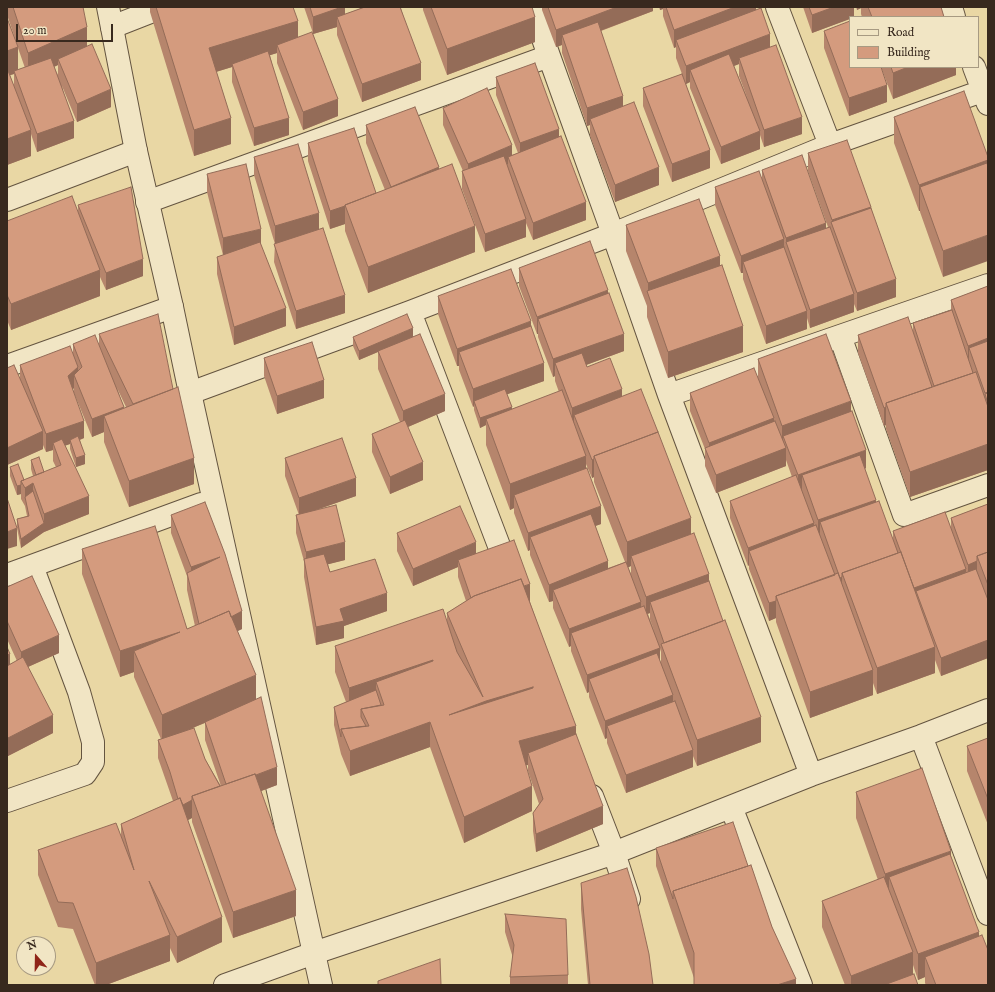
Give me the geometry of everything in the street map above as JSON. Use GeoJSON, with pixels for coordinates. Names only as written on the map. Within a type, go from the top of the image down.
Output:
{"type":"FeatureCollection","features":[{"type":"Feature","properties":{"kind":"street"},"geometry":{"type":"LineString","coordinates":[[163,7],[110,17],[147,202],[172,307],[321,985]]}},
{"type":"Feature","properties":{"kind":"street"},"geometry":{"type":"LineString","coordinates":[[532,7],[669,394],[811,775]]}},
{"type":"Feature","properties":{"kind":"street"},"geometry":{"type":"LineString","coordinates":[[777,7],[830,145]]}},
{"type":"Feature","properties":{"kind":"street"},"geometry":{"type":"LineString","coordinates":[[147,202],[549,56]]}},
{"type":"Feature","properties":{"kind":"street"},"geometry":{"type":"LineString","coordinates":[[190,393],[410,312],[613,234],[830,145],[986,95],[974,68]]}},
{"type":"Feature","properties":{"kind":"street"},"geometry":{"type":"LineString","coordinates":[[7,200],[136,151]]}},
{"type":"Feature","properties":{"kind":"street"},"geometry":{"type":"LineString","coordinates":[[669,394],[988,285]]}},
{"type":"Feature","properties":{"kind":"street"},"geometry":{"type":"LineString","coordinates":[[7,366],[172,307]]}},
{"type":"Feature","properties":{"kind":"street"},"geometry":{"type":"LineString","coordinates":[[410,312],[516,590]]}},
{"type":"Feature","properties":{"kind":"street"},"geometry":{"type":"LineString","coordinates":[[840,336],[904,515],[988,485]]}},
{"type":"Feature","properties":{"kind":"street"},"geometry":{"type":"LineString","coordinates":[[7,575],[214,500]]}},
{"type":"Feature","properties":{"kind":"street"},"geometry":{"type":"LineString","coordinates":[[7,801],[85,774],[93,762],[92,742],[79,692],[32,566]]}},
{"type":"Feature","properties":{"kind":"street"},"geometry":{"type":"LineString","coordinates":[[224,985],[314,953],[614,853],[811,775],[921,736],[988,710]]}},
{"type":"Feature","properties":{"kind":"street"},"geometry":{"type":"LineString","coordinates":[[921,736],[988,914]]}},
{"type":"Feature","properties":{"kind":"street"},"geometry":{"type":"LineString","coordinates":[[587,781],[614,853],[634,916]]}},
{"type":"Feature","properties":{"kind":"street"},"geometry":{"type":"LineString","coordinates":[[731,807],[800,985]]}},
{"type":"Feature","properties":{"kind":"building"},"geometry":{"type":"Polygon","coordinates":[[[13,7],[83,7],[87,27],[28,53],[13,7]]]}},
{"type":"Feature","properties":{"kind":"building"},"geometry":{"type":"Polygon","coordinates":[[[156,7],[293,7],[298,21],[209,48],[231,118],[194,130],[156,7]]]}},
{"type":"Feature","properties":{"kind":"building"},"geometry":{"type":"Polygon","coordinates":[[[310,7],[342,7],[313,17],[310,7]]]}},
{"type":"Feature","properties":{"kind":"building"},"geometry":{"type":"Polygon","coordinates":[[[365,7],[400,7],[421,63],[362,84],[337,17],[365,7]]]}},
{"type":"Feature","properties":{"kind":"building"},"geometry":{"type":"Polygon","coordinates":[[[431,7],[532,7],[535,17],[447,49],[431,7]]]}},
{"type":"Feature","properties":{"kind":"building"},"geometry":{"type":"Polygon","coordinates":[[[548,7],[617,7],[556,30],[548,7]]]}},
{"type":"Feature","properties":{"kind":"building"},"geometry":{"type":"Polygon","coordinates":[[[666,7],[735,7],[674,30],[666,7]]]}},
{"type":"Feature","properties":{"kind":"building"},"geometry":{"type":"Polygon","coordinates":[[[809,7],[834,7],[812,15],[809,7]]]}},
{"type":"Feature","properties":{"kind":"building"},"geometry":{"type":"Polygon","coordinates":[[[868,7],[941,7],[944,16],[872,16],[868,7]]]}},
{"type":"Feature","properties":{"kind":"building"},"geometry":{"type":"Polygon","coordinates":[[[761,8],[770,34],[686,66],[676,40],[761,8]]]}},
{"type":"Feature","properties":{"kind":"building"},"geometry":{"type":"Polygon","coordinates":[[[7,18],[18,47],[7,51],[7,18]]]}},
{"type":"Feature","properties":{"kind":"building"},"geometry":{"type":"Polygon","coordinates":[[[849,21],[849,68],[881,68],[887,85],[849,98],[824,31],[849,21]]]}},
{"type":"Feature","properties":{"kind":"building"},"geometry":{"type":"Polygon","coordinates":[[[598,22],[623,96],[587,108],[562,35],[598,22]]]}},
{"type":"Feature","properties":{"kind":"building"},"geometry":{"type":"Polygon","coordinates":[[[312,32],[338,99],[303,112],[277,45],[312,32]]]}},
{"type":"Feature","properties":{"kind":"building"},"geometry":{"type":"Polygon","coordinates":[[[92,44],[111,89],[77,104],[58,59],[92,44]]]}},
{"type":"Feature","properties":{"kind":"building"},"geometry":{"type":"Polygon","coordinates":[[[776,45],[802,117],[764,130],[739,58],[776,45]]]}},
{"type":"Feature","properties":{"kind":"building"},"geometry":{"type":"Polygon","coordinates":[[[268,51],[289,118],[254,128],[232,64],[268,51]]]}},
{"type":"Feature","properties":{"kind":"building"},"geometry":{"type":"Polygon","coordinates":[[[729,54],[760,131],[721,147],[690,70],[729,54]]]}},
{"type":"Feature","properties":{"kind":"building"},"geometry":{"type":"Polygon","coordinates":[[[51,58],[74,121],[37,134],[14,71],[51,58]]]}},
{"type":"Feature","properties":{"kind":"building"},"geometry":{"type":"Polygon","coordinates":[[[535,63],[559,129],[520,143],[496,77],[535,63]]]}},
{"type":"Feature","properties":{"kind":"building"},"geometry":{"type":"Polygon","coordinates":[[[7,68],[31,130],[7,139],[7,68]]]}},
{"type":"Feature","properties":{"kind":"building"},"geometry":{"type":"Polygon","coordinates":[[[891,68],[906,68],[893,73],[891,68]]]}},
{"type":"Feature","properties":{"kind":"building"},"geometry":{"type":"Polygon","coordinates":[[[682,74],[710,150],[672,164],[643,88],[682,74]]]}},
{"type":"Feature","properties":{"kind":"building"},"geometry":{"type":"Polygon","coordinates":[[[487,88],[512,145],[468,164],[443,108],[487,88]]]}},
{"type":"Feature","properties":{"kind":"building"},"geometry":{"type":"Polygon","coordinates":[[[964,91],[988,160],[919,185],[894,117],[964,91]]]}},
{"type":"Feature","properties":{"kind":"building"},"geometry":{"type":"Polygon","coordinates":[[[634,102],[659,167],[615,185],[590,119],[634,102]]]}},
{"type":"Feature","properties":{"kind":"building"},"geometry":{"type":"Polygon","coordinates":[[[415,107],[439,167],[391,187],[366,125],[415,107]]]}},
{"type":"Feature","properties":{"kind":"building"},"geometry":{"type":"Polygon","coordinates":[[[354,128],[376,193],[330,211],[308,143],[354,128]]]}},
{"type":"Feature","properties":{"kind":"building"},"geometry":{"type":"Polygon","coordinates":[[[561,136],[586,202],[533,223],[508,157],[561,136]]]}},
{"type":"Feature","properties":{"kind":"building"},"geometry":{"type":"Polygon","coordinates":[[[847,140],[871,207],[832,220],[808,153],[847,140]]]}},
{"type":"Feature","properties":{"kind":"building"},"geometry":{"type":"Polygon","coordinates":[[[298,144],[319,213],[275,226],[254,157],[298,144]]]}},
{"type":"Feature","properties":{"kind":"building"},"geometry":{"type":"Polygon","coordinates":[[[802,155],[826,223],[786,238],[762,170],[802,155]]]}},
{"type":"Feature","properties":{"kind":"building"},"geometry":{"type":"Polygon","coordinates":[[[504,156],[526,219],[485,234],[462,171],[504,156]]]}},
{"type":"Feature","properties":{"kind":"building"},"geometry":{"type":"Polygon","coordinates":[[[987,163],[988,235],[943,251],[920,187],[987,163]]]}},
{"type":"Feature","properties":{"kind":"building"},"geometry":{"type":"Polygon","coordinates":[[[246,164],[261,229],[223,238],[207,174],[246,164]]]}},
{"type":"Feature","properties":{"kind":"building"},"geometry":{"type":"Polygon","coordinates":[[[452,164],[475,226],[368,267],[345,205],[452,164]]]}},
{"type":"Feature","properties":{"kind":"building"},"geometry":{"type":"Polygon","coordinates":[[[759,171],[784,239],[741,256],[715,187],[759,171]]]}},
{"type":"Feature","properties":{"kind":"building"},"geometry":{"type":"Polygon","coordinates":[[[131,187],[143,259],[106,273],[78,205],[131,187]]]}},
{"type":"Feature","properties":{"kind":"building"},"geometry":{"type":"Polygon","coordinates":[[[72,196],[100,270],[11,304],[7,295],[7,221],[72,196]]]}},
{"type":"Feature","properties":{"kind":"building"},"geometry":{"type":"Polygon","coordinates":[[[699,199],[720,256],[648,283],[626,225],[699,199]]]}},
{"type":"Feature","properties":{"kind":"building"},"geometry":{"type":"Polygon","coordinates":[[[871,208],[896,279],[857,293],[831,222],[871,208]]]}},
{"type":"Feature","properties":{"kind":"building"},"geometry":{"type":"Polygon","coordinates":[[[830,227],[854,294],[810,310],[786,242],[830,227]]]}},
{"type":"Feature","properties":{"kind":"building"},"geometry":{"type":"Polygon","coordinates":[[[323,228],[345,295],[296,311],[274,244],[323,228]]]}},
{"type":"Feature","properties":{"kind":"building"},"geometry":{"type":"Polygon","coordinates":[[[590,241],[608,290],[537,317],[519,268],[590,241]]]}},
{"type":"Feature","properties":{"kind":"building"},"geometry":{"type":"Polygon","coordinates":[[[260,242],[286,308],[234,327],[217,257],[260,242]]]}},
{"type":"Feature","properties":{"kind":"building"},"geometry":{"type":"Polygon","coordinates":[[[784,247],[807,311],[766,326],[743,262],[784,247]]]}},
{"type":"Feature","properties":{"kind":"building"},"geometry":{"type":"Polygon","coordinates":[[[722,265],[743,326],[668,352],[647,291],[722,265]]]}},
{"type":"Feature","properties":{"kind":"building"},"geometry":{"type":"Polygon","coordinates":[[[511,269],[531,321],[457,349],[438,296],[511,269]]]}},
{"type":"Feature","properties":{"kind":"building"},"geometry":{"type":"Polygon","coordinates":[[[988,286],[988,338],[968,346],[951,300],[988,286]]]}},
{"type":"Feature","properties":{"kind":"building"},"geometry":{"type":"Polygon","coordinates":[[[609,293],[624,334],[553,359],[538,319],[609,293]]]}},
{"type":"Feature","properties":{"kind":"building"},"geometry":{"type":"Polygon","coordinates":[[[952,310],[973,373],[934,386],[913,323],[952,310]]]}},
{"type":"Feature","properties":{"kind":"building"},"geometry":{"type":"Polygon","coordinates":[[[158,314],[173,389],[133,404],[99,334],[158,314]]]}},
{"type":"Feature","properties":{"kind":"building"},"geometry":{"type":"Polygon","coordinates":[[[407,314],[413,328],[359,351],[353,337],[407,314]]]}},
{"type":"Feature","properties":{"kind":"building"},"geometry":{"type":"Polygon","coordinates":[[[908,317],[932,387],[886,403],[886,407],[884,408],[858,335],[908,317]]]}},
{"type":"Feature","properties":{"kind":"building"},"geometry":{"type":"Polygon","coordinates":[[[531,326],[544,363],[473,389],[459,352],[531,326]]]}},
{"type":"Feature","properties":{"kind":"building"},"geometry":{"type":"Polygon","coordinates":[[[420,334],[445,394],[403,411],[378,351],[420,334]]]}},
{"type":"Feature","properties":{"kind":"building"},"geometry":{"type":"Polygon","coordinates":[[[826,334],[851,401],[782,426],[758,359],[826,334]]]}},
{"type":"Feature","properties":{"kind":"building"},"geometry":{"type":"Polygon","coordinates":[[[95,335],[124,407],[92,419],[74,375],[82,367],[73,344],[95,335]]]}},
{"type":"Feature","properties":{"kind":"building"},"geometry":{"type":"Polygon","coordinates":[[[988,341],[988,392],[985,393],[969,348],[988,341]]]}},
{"type":"Feature","properties":{"kind":"building"},"geometry":{"type":"Polygon","coordinates":[[[312,342],[324,380],[277,396],[264,358],[312,342]]]}},
{"type":"Feature","properties":{"kind":"building"},"geometry":{"type":"Polygon","coordinates":[[[70,346],[78,367],[68,376],[84,421],[46,434],[20,365],[70,346]]]}},
{"type":"Feature","properties":{"kind":"building"},"geometry":{"type":"Polygon","coordinates":[[[582,353],[587,367],[610,358],[622,389],[572,408],[555,363],[582,353]]]}},
{"type":"Feature","properties":{"kind":"building"},"geometry":{"type":"Polygon","coordinates":[[[14,365],[43,431],[7,448],[7,368],[14,365]]]}},
{"type":"Feature","properties":{"kind":"building"},"geometry":{"type":"Polygon","coordinates":[[[754,368],[774,418],[709,443],[690,393],[754,368]]]}},
{"type":"Feature","properties":{"kind":"building"},"geometry":{"type":"Polygon","coordinates":[[[976,372],[988,407],[988,444],[910,472],[886,403],[976,372]]]}},
{"type":"Feature","properties":{"kind":"building"},"geometry":{"type":"Polygon","coordinates":[[[178,387],[194,458],[129,481],[104,416],[178,387]]]}},
{"type":"Feature","properties":{"kind":"building"},"geometry":{"type":"Polygon","coordinates":[[[505,389],[512,407],[480,418],[474,401],[505,389]]]}},
{"type":"Feature","properties":{"kind":"building"},"geometry":{"type":"Polygon","coordinates":[[[641,389],[658,432],[594,456],[594,459],[592,460],[574,415],[641,389]]]}},
{"type":"Feature","properties":{"kind":"building"},"geometry":{"type":"Polygon","coordinates":[[[562,390],[586,456],[510,484],[486,419],[562,390]]]}},
{"type":"Feature","properties":{"kind":"building"},"geometry":{"type":"Polygon","coordinates":[[[988,393],[988,404],[985,394],[988,393]]]}},
{"type":"Feature","properties":{"kind":"building"},"geometry":{"type":"Polygon","coordinates":[[[852,411],[866,450],[798,475],[783,436],[852,411]]]}},
{"type":"Feature","properties":{"kind":"building"},"geometry":{"type":"Polygon","coordinates":[[[405,420],[423,462],[390,477],[372,434],[405,420]]]}},
{"type":"Feature","properties":{"kind":"building"},"geometry":{"type":"Polygon","coordinates":[[[775,421],[786,448],[716,475],[705,448],[775,421]]]}},
{"type":"Feature","properties":{"kind":"building"},"geometry":{"type":"Polygon","coordinates":[[[658,432],[691,518],[627,542],[594,456],[658,432]]]}},
{"type":"Feature","properties":{"kind":"building"},"geometry":{"type":"Polygon","coordinates":[[[78,436],[85,455],[76,458],[70,440],[78,436]]]}},
{"type":"Feature","properties":{"kind":"building"},"geometry":{"type":"Polygon","coordinates":[[[342,438],[356,478],[299,498],[285,458],[342,438]]]}},
{"type":"Feature","properties":{"kind":"building"},"geometry":{"type":"Polygon","coordinates":[[[62,439],[89,496],[44,514],[33,483],[25,488],[21,481],[61,465],[53,443],[62,439]]]}},
{"type":"Feature","properties":{"kind":"building"},"geometry":{"type":"Polygon","coordinates":[[[860,455],[876,500],[818,520],[802,475],[860,455]]]}},
{"type":"Feature","properties":{"kind":"building"},"geometry":{"type":"Polygon","coordinates":[[[39,457],[44,472],[36,475],[31,460],[39,457]]]}},
{"type":"Feature","properties":{"kind":"building"},"geometry":{"type":"Polygon","coordinates":[[[18,464],[24,480],[21,481],[21,485],[17,486],[10,467],[18,464]]]}},
{"type":"Feature","properties":{"kind":"building"},"geometry":{"type":"Polygon","coordinates":[[[587,468],[601,506],[528,533],[514,495],[587,468]]]}},
{"type":"Feature","properties":{"kind":"building"},"geometry":{"type":"Polygon","coordinates":[[[796,475],[814,523],[748,548],[730,501],[796,475]]]}},
{"type":"Feature","properties":{"kind":"building"},"geometry":{"type":"Polygon","coordinates":[[[33,491],[44,523],[21,539],[17,519],[29,516],[25,497],[33,491]]]}},
{"type":"Feature","properties":{"kind":"building"},"geometry":{"type":"Polygon","coordinates":[[[7,498],[17,528],[7,532],[7,498]]]}},
{"type":"Feature","properties":{"kind":"building"},"geometry":{"type":"Polygon","coordinates":[[[879,501],[898,553],[842,573],[842,577],[840,578],[820,522],[879,501]]]}},
{"type":"Feature","properties":{"kind":"building"},"geometry":{"type":"Polygon","coordinates":[[[205,502],[225,554],[242,611],[231,617],[229,611],[199,624],[187,573],[220,557],[191,567],[171,515],[205,502]]]}},
{"type":"Feature","properties":{"kind":"building"},"geometry":{"type":"Polygon","coordinates":[[[988,504],[988,552],[977,556],[977,561],[968,565],[951,518],[988,504]]]}},
{"type":"Feature","properties":{"kind":"building"},"geometry":{"type":"Polygon","coordinates":[[[336,505],[345,542],[306,552],[296,515],[336,505]]]}},
{"type":"Feature","properties":{"kind":"building"},"geometry":{"type":"Polygon","coordinates":[[[460,506],[476,542],[413,569],[397,533],[460,506]]]}},
{"type":"Feature","properties":{"kind":"building"},"geometry":{"type":"Polygon","coordinates":[[[945,512],[966,569],[914,588],[893,531],[945,512]]]}},
{"type":"Feature","properties":{"kind":"building"},"geometry":{"type":"Polygon","coordinates":[[[591,514],[608,561],[549,585],[530,537],[591,514]]]}},
{"type":"Feature","properties":{"kind":"building"},"geometry":{"type":"Polygon","coordinates":[[[816,525],[835,575],[776,596],[776,601],[769,603],[749,551],[816,525]]]}},
{"type":"Feature","properties":{"kind":"building"},"geometry":{"type":"Polygon","coordinates":[[[155,526],[187,629],[229,611],[256,675],[162,715],[134,651],[180,632],[120,651],[82,549],[155,526]]]}},
{"type":"Feature","properties":{"kind":"building"},"geometry":{"type":"Polygon","coordinates":[[[694,533],[709,574],[646,597],[631,556],[694,533]]]}},
{"type":"Feature","properties":{"kind":"building"},"geometry":{"type":"Polygon","coordinates":[[[514,540],[530,584],[524,586],[521,579],[471,598],[458,560],[514,540]]]}},
{"type":"Feature","properties":{"kind":"building"},"geometry":{"type":"Polygon","coordinates":[[[901,552],[935,647],[877,668],[842,573],[901,552]]]}},
{"type":"Feature","properties":{"kind":"building"},"geometry":{"type":"Polygon","coordinates":[[[988,552],[988,585],[977,556],[988,552]]]}},
{"type":"Feature","properties":{"kind":"building"},"geometry":{"type":"Polygon","coordinates":[[[324,554],[330,572],[375,559],[387,593],[340,609],[344,621],[316,627],[304,559],[324,554]]]}},
{"type":"Feature","properties":{"kind":"building"},"geometry":{"type":"Polygon","coordinates":[[[626,562],[641,602],[569,629],[553,590],[626,562]]]}},
{"type":"Feature","properties":{"kind":"building"},"geometry":{"type":"Polygon","coordinates":[[[976,569],[988,600],[988,640],[941,658],[916,591],[976,569]]]}},
{"type":"Feature","properties":{"kind":"building"},"geometry":{"type":"Polygon","coordinates":[[[838,573],[873,670],[810,692],[776,596],[838,573]]]}},
{"type":"Feature","properties":{"kind":"building"},"geometry":{"type":"Polygon","coordinates":[[[32,576],[59,635],[21,652],[7,621],[7,587],[32,576]]]}},
{"type":"Feature","properties":{"kind":"building"},"geometry":{"type":"Polygon","coordinates":[[[521,579],[576,726],[519,741],[532,786],[464,817],[430,722],[350,751],[341,729],[369,726],[361,709],[384,705],[376,682],[433,660],[349,688],[335,646],[443,609],[457,652],[483,697],[447,613],[474,596],[521,579]],[[533,688],[486,701],[449,715],[533,688]]]}},
{"type":"Feature","properties":{"kind":"building"},"geometry":{"type":"Polygon","coordinates":[[[709,581],[723,621],[664,643],[650,602],[709,581]]]}},
{"type":"Feature","properties":{"kind":"building"},"geometry":{"type":"Polygon","coordinates":[[[644,606],[660,648],[587,675],[571,633],[644,606]]]}},
{"type":"Feature","properties":{"kind":"building"},"geometry":{"type":"Polygon","coordinates":[[[725,620],[761,717],[697,740],[661,644],[725,620]]]}},
{"type":"Feature","properties":{"kind":"building"},"geometry":{"type":"Polygon","coordinates":[[[7,647],[10,654],[7,655],[7,647]]]}},
{"type":"Feature","properties":{"kind":"building"},"geometry":{"type":"Polygon","coordinates":[[[657,653],[673,695],[605,721],[589,679],[657,653]]]}},
{"type":"Feature","properties":{"kind":"building"},"geometry":{"type":"Polygon","coordinates":[[[23,657],[53,715],[8,738],[7,666],[23,657]]]}},
{"type":"Feature","properties":{"kind":"building"},"geometry":{"type":"Polygon","coordinates":[[[376,690],[381,705],[361,709],[361,717],[366,726],[341,729],[341,737],[334,707],[376,690]]]}},
{"type":"Feature","properties":{"kind":"building"},"geometry":{"type":"Polygon","coordinates":[[[261,697],[277,767],[226,784],[205,722],[261,697]]]}},
{"type":"Feature","properties":{"kind":"building"},"geometry":{"type":"Polygon","coordinates":[[[675,701],[693,750],[626,775],[607,726],[675,701]]]}},
{"type":"Feature","properties":{"kind":"building"},"geometry":{"type":"Polygon","coordinates":[[[194,728],[205,759],[220,786],[192,796],[192,800],[183,805],[180,798],[178,799],[158,740],[194,728]]]}},
{"type":"Feature","properties":{"kind":"building"},"geometry":{"type":"Polygon","coordinates":[[[576,734],[603,806],[536,834],[533,813],[543,799],[528,753],[576,734]]]}},
{"type":"Feature","properties":{"kind":"building"},"geometry":{"type":"Polygon","coordinates":[[[988,738],[988,799],[967,746],[988,738]]]}},
{"type":"Feature","properties":{"kind":"building"},"geometry":{"type":"Polygon","coordinates":[[[922,768],[951,851],[885,874],[856,792],[922,768]]]}},
{"type":"Feature","properties":{"kind":"building"},"geometry":{"type":"Polygon","coordinates":[[[255,774],[296,890],[233,912],[192,796],[255,774]]]}},
{"type":"Feature","properties":{"kind":"building"},"geometry":{"type":"Polygon","coordinates":[[[180,798],[222,917],[177,937],[149,881],[170,935],[96,963],[73,903],[58,902],[38,850],[116,823],[134,870],[121,824],[180,798]]]}},
{"type":"Feature","properties":{"kind":"building"},"geometry":{"type":"Polygon","coordinates":[[[733,822],[748,866],[673,891],[673,899],[656,848],[733,822]]]}},
{"type":"Feature","properties":{"kind":"building"},"geometry":{"type":"Polygon","coordinates":[[[950,854],[979,932],[918,954],[889,877],[950,854]]]}},
{"type":"Feature","properties":{"kind":"building"},"geometry":{"type":"Polygon","coordinates":[[[751,865],[772,927],[796,979],[777,985],[694,985],[694,953],[673,891],[751,865]]]}},
{"type":"Feature","properties":{"kind":"building"},"geometry":{"type":"Polygon","coordinates":[[[627,868],[636,897],[649,954],[653,985],[590,985],[581,883],[627,868]]]}},
{"type":"Feature","properties":{"kind":"building"},"geometry":{"type":"Polygon","coordinates":[[[884,877],[913,952],[851,976],[822,901],[884,877]]]}},
{"type":"Feature","properties":{"kind":"building"},"geometry":{"type":"Polygon","coordinates":[[[505,914],[566,919],[568,975],[510,977],[514,945],[505,914]]]}},
{"type":"Feature","properties":{"kind":"building"},"geometry":{"type":"Polygon","coordinates":[[[982,935],[988,950],[988,985],[936,985],[925,957],[982,935]]]}},
{"type":"Feature","properties":{"kind":"building"},"geometry":{"type":"Polygon","coordinates":[[[440,959],[441,985],[378,985],[378,981],[440,959]]]}},
{"type":"Feature","properties":{"kind":"building"},"geometry":{"type":"Polygon","coordinates":[[[914,974],[918,985],[884,985],[914,974]]]}}]}
